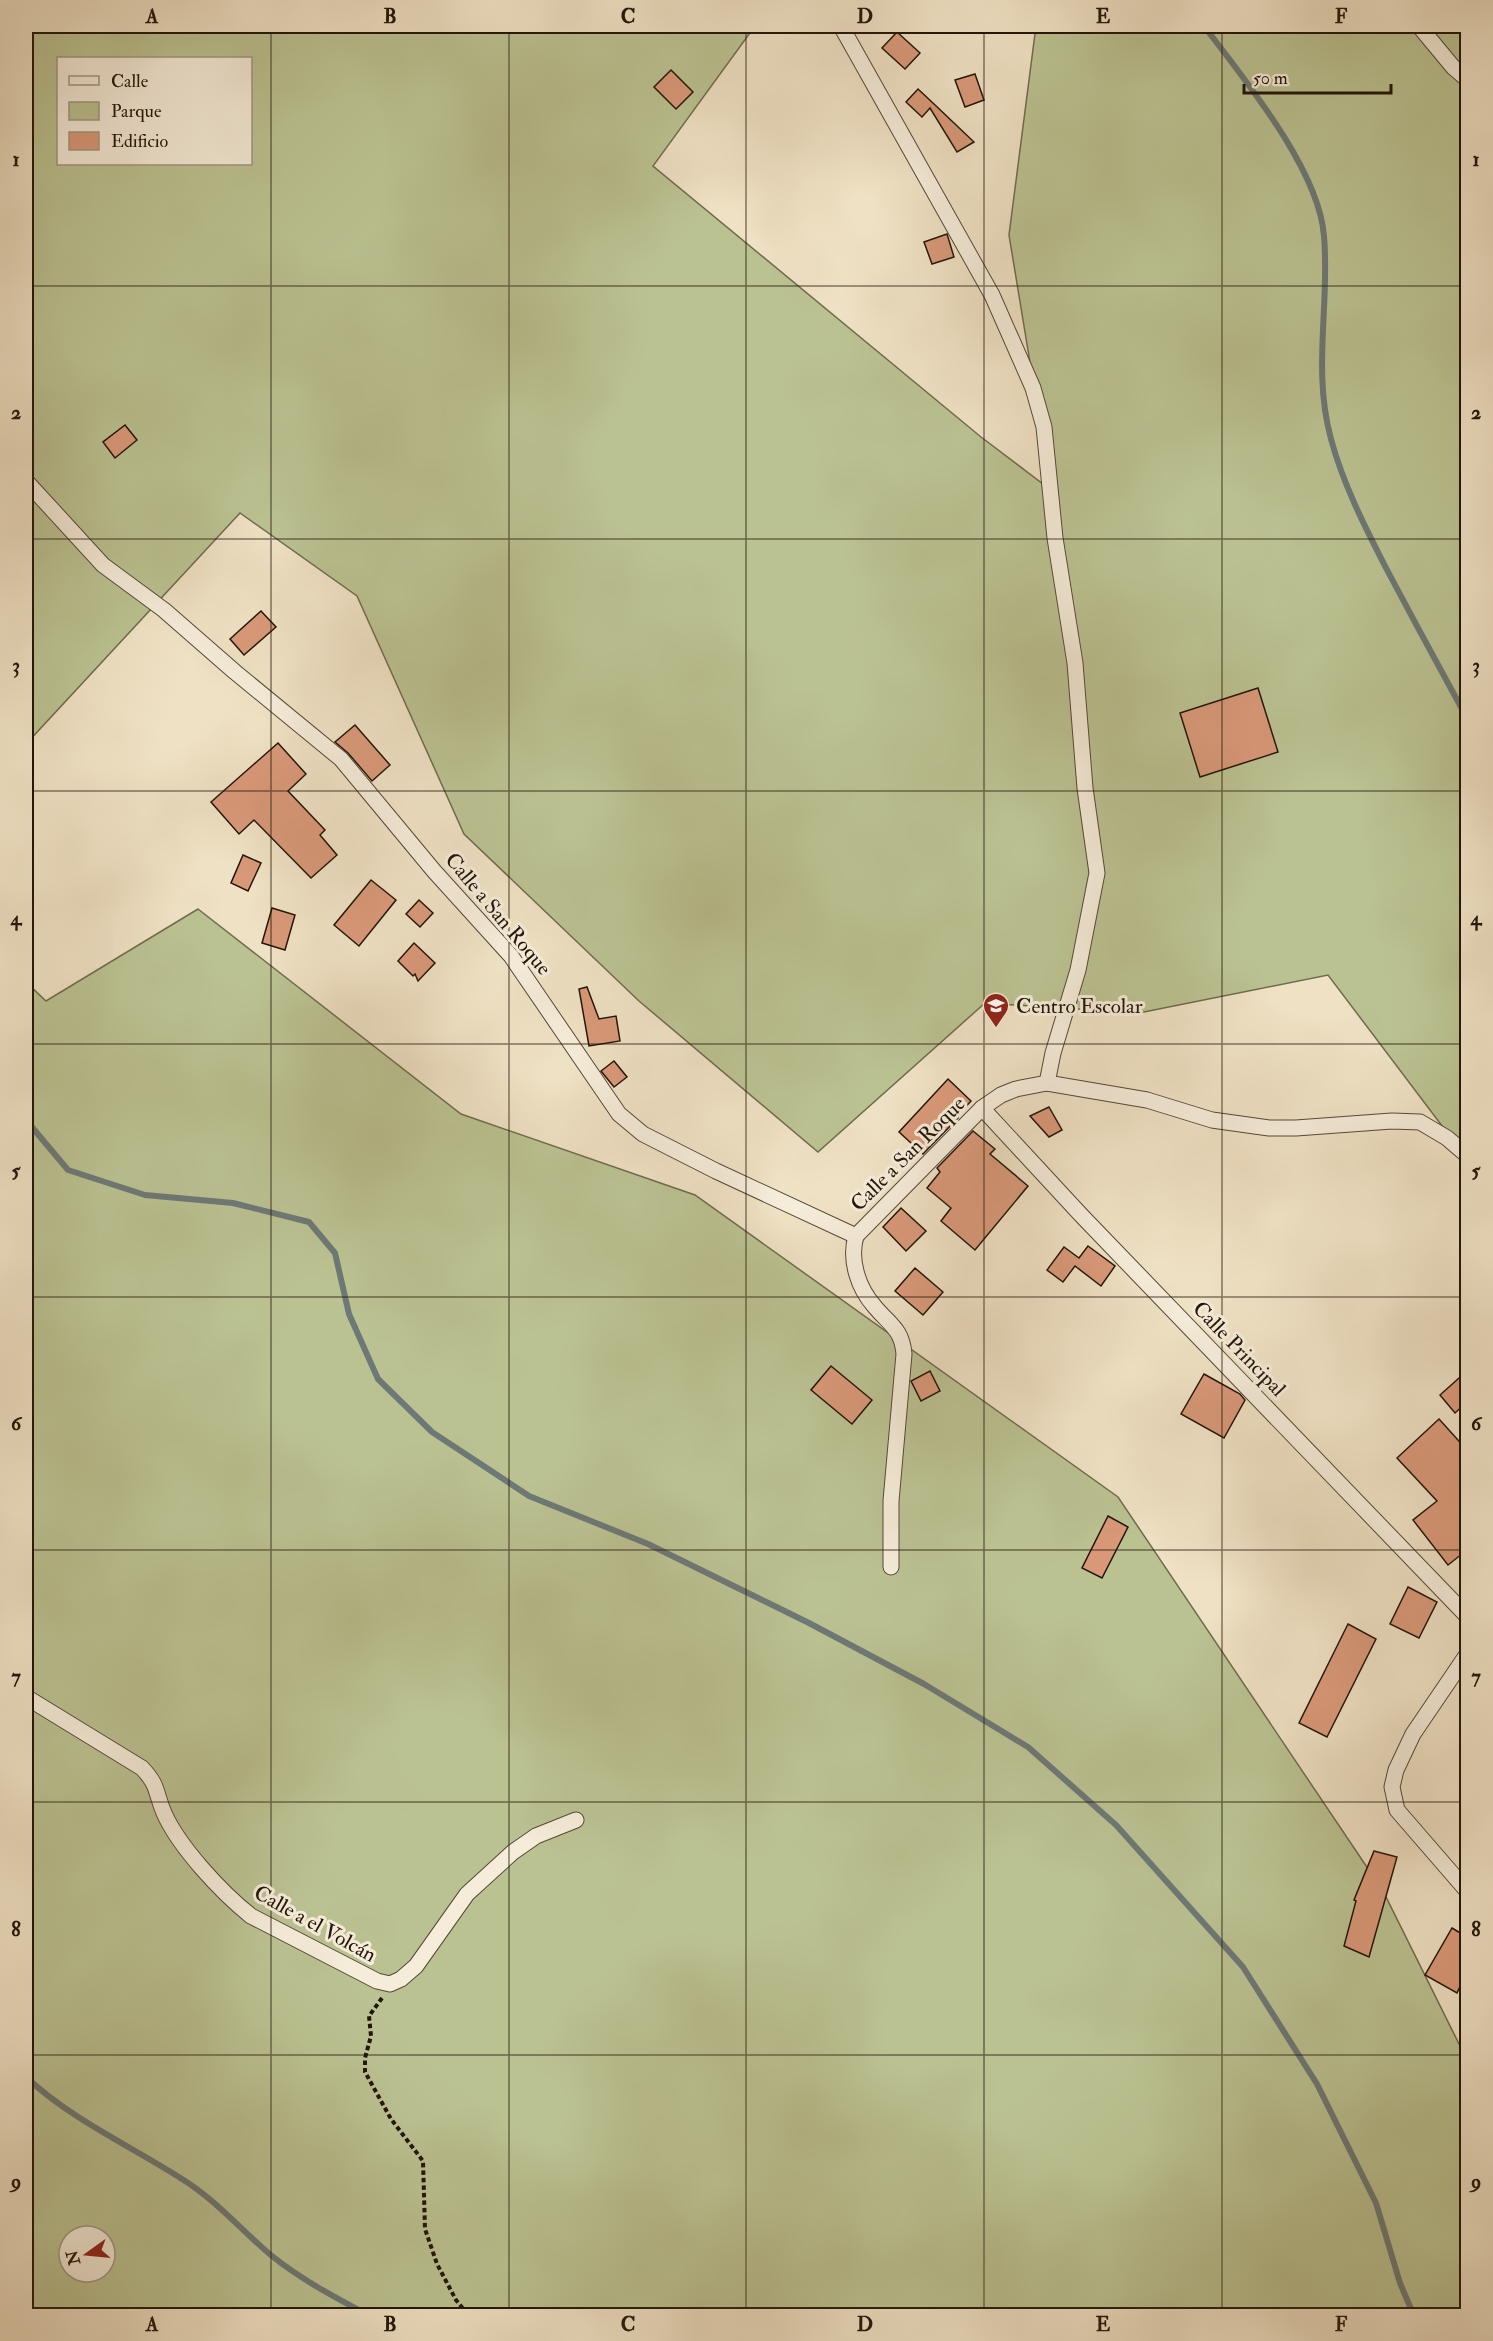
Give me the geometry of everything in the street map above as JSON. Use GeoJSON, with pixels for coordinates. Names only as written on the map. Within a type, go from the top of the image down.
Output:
{"type":"FeatureCollection","features":[{"type":"Feature","properties":{"kind":"street"},"geometry":{"type":"LineString","coordinates":[[841,26],[920,163],[992,295],[1033,388],[1044,427],[1055,538],[1075,663],[1085,788],[1097,873],[1078,970],[1053,1053],[1047,1083],[1147,1100],[1212,1120],[1269,1128],[1408,1120],[1420,1122],[1432,1128],[1467,1156]]}},
{"type":"Feature","properties":{"kind":"street"},"geometry":{"type":"LineString","coordinates":[[1419,26],[1467,80]]}},
{"type":"Feature","properties":{"kind":"street","name":"Calle a San Roque"},"geometry":{"type":"LineString","coordinates":[[26,481],[103,565],[164,610],[341,759],[434,871],[511,956],[605,1097],[628,1123],[643,1134],[716,1172],[856,1236],[982,1108],[1001,1095],[1016,1089],[1047,1083]]}},
{"type":"Feature","properties":{"kind":"street","name":"Calle Principal"},"geometry":{"type":"LineString","coordinates":[[982,1108],[1081,1215],[1467,1617]]}},
{"type":"Feature","properties":{"kind":"street"},"geometry":{"type":"LineString","coordinates":[[856,1236],[852,1248],[852,1259],[858,1276],[867,1295],[899,1332],[903,1342],[904,1354],[891,1501],[891,1567]]}},
{"type":"Feature","properties":{"kind":"street"},"geometry":{"type":"LineString","coordinates":[[1467,1653],[1413,1734],[1396,1770],[1392,1787],[1397,1810],[1467,1892]]}},
{"type":"Feature","properties":{"kind":"street","name":"Calle a el Volcán"},"geometry":{"type":"LineString","coordinates":[[26,1697],[142,1768],[153,1780],[164,1813],[178,1835],[219,1889],[251,1916],[369,1978],[390,1984]]}},
{"type":"Feature","properties":{"kind":"street"},"geometry":{"type":"LineString","coordinates":[[390,1984],[401,1979],[416,1966],[467,1894],[513,1852],[536,1836],[576,1820]]}},
{"type":"Feature","properties":{"kind":"path"},"geometry":{"type":"LineString","coordinates":[[390,1984],[369,2016],[371,2036],[365,2058],[365,2072],[391,2119],[423,2161],[425,2229],[437,2264],[456,2300],[469,2316]]}},
{"type":"Feature","properties":{"kind":"green space"},"geometry":{"type":"Polygon","coordinates":[[[26,26],[755,26],[653,166],[981,437],[1051,490],[1009,235],[1036,26],[1467,26],[1467,1159],[1328,975],[1139,1013],[985,1003],[818,1152],[639,1001],[464,834],[357,596],[240,513],[26,744],[26,26]]]}},
{"type":"Feature","properties":{"kind":"green space"},"geometry":{"type":"Polygon","coordinates":[[[198,909],[461,1114],[695,1195],[1118,1497],[1383,1891],[1467,2060],[1467,2315],[26,2315],[26,982],[46,1001],[198,909]]]}},
{"type":"Feature","properties":{"kind":"building"},"geometry":{"type":"Polygon","coordinates":[[[897,32],[920,53],[905,69],[882,48],[897,32]]]}},
{"type":"Feature","properties":{"kind":"building"},"geometry":{"type":"Polygon","coordinates":[[[671,70],[693,92],[676,109],[654,87],[671,70]]]}},
{"type":"Feature","properties":{"kind":"building"},"geometry":{"type":"Polygon","coordinates":[[[975,74],[984,100],[965,107],[955,80],[975,74]]]}},
{"type":"Feature","properties":{"kind":"building"},"geometry":{"type":"Polygon","coordinates":[[[918,89],[974,142],[957,152],[930,108],[922,117],[906,102],[918,89]]]}},
{"type":"Feature","properties":{"kind":"building"},"geometry":{"type":"Polygon","coordinates":[[[947,234],[954,257],[932,264],[924,242],[947,234]]]}},
{"type":"Feature","properties":{"kind":"building"},"geometry":{"type":"Polygon","coordinates":[[[125,425],[137,440],[115,458],[103,442],[125,425]]]}},
{"type":"Feature","properties":{"kind":"building"},"geometry":{"type":"Polygon","coordinates":[[[261,611],[276,627],[244,655],[230,639],[261,611]]]}},
{"type":"Feature","properties":{"kind":"building"},"geometry":{"type":"Polygon","coordinates":[[[1258,688],[1278,752],[1200,777],[1180,713],[1258,688]]]}},
{"type":"Feature","properties":{"kind":"building"},"geometry":{"type":"Polygon","coordinates":[[[355,725],[390,765],[372,781],[348,753],[335,742],[355,725]]]}},
{"type":"Feature","properties":{"kind":"building"},"geometry":{"type":"Polygon","coordinates":[[[278,743],[306,774],[288,791],[325,830],[320,835],[337,855],[311,878],[254,820],[239,834],[211,802],[278,743]]]}},
{"type":"Feature","properties":{"kind":"building"},"geometry":{"type":"Polygon","coordinates":[[[243,855],[261,863],[248,891],[231,883],[243,855]]]}},
{"type":"Feature","properties":{"kind":"building"},"geometry":{"type":"Polygon","coordinates":[[[371,880],[396,900],[359,946],[334,925],[371,880]]]}},
{"type":"Feature","properties":{"kind":"building"},"geometry":{"type":"Polygon","coordinates":[[[419,900],[433,913],[420,927],[406,914],[419,900]]]}},
{"type":"Feature","properties":{"kind":"building"},"geometry":{"type":"Polygon","coordinates":[[[272,908],[295,915],[285,950],[262,943],[272,908]]]}},
{"type":"Feature","properties":{"kind":"building"},"geometry":{"type":"Polygon","coordinates":[[[414,943],[435,963],[418,981],[415,974],[413,976],[398,961],[414,943]]]}},
{"type":"Feature","properties":{"kind":"building"},"geometry":{"type":"Polygon","coordinates":[[[587,987],[599,1019],[616,1016],[620,1041],[589,1046],[579,989],[587,987]]]}},
{"type":"Feature","properties":{"kind":"building"},"geometry":{"type":"Polygon","coordinates":[[[614,1061],[627,1077],[614,1087],[601,1071],[614,1061]]]}},
{"type":"Feature","properties":{"kind":"building"},"geometry":{"type":"Polygon","coordinates":[[[948,1079],[971,1101],[923,1154],[899,1132],[948,1079]]]}},
{"type":"Feature","properties":{"kind":"building"},"geometry":{"type":"Polygon","coordinates":[[[1049,1107],[1062,1130],[1049,1137],[1030,1116],[1049,1107]]]}},
{"type":"Feature","properties":{"kind":"building"},"geometry":{"type":"Polygon","coordinates":[[[973,1131],[995,1149],[990,1154],[1028,1186],[975,1250],[941,1221],[951,1208],[927,1188],[940,1172],[937,1168],[973,1131]]]}},
{"type":"Feature","properties":{"kind":"building"},"geometry":{"type":"Polygon","coordinates":[[[901,1208],[926,1231],[906,1251],[883,1227],[901,1208]]]}},
{"type":"Feature","properties":{"kind":"building"},"geometry":{"type":"Polygon","coordinates":[[[1088,1246],[1115,1266],[1101,1286],[1075,1266],[1063,1282],[1047,1270],[1064,1247],[1079,1258],[1088,1246]]]}},
{"type":"Feature","properties":{"kind":"building"},"geometry":{"type":"Polygon","coordinates":[[[915,1268],[943,1292],[923,1315],[895,1291],[915,1268]]]}},
{"type":"Feature","properties":{"kind":"building"},"geometry":{"type":"Polygon","coordinates":[[[831,1366],[872,1400],[852,1424],[811,1390],[831,1366]]]}},
{"type":"Feature","properties":{"kind":"building"},"geometry":{"type":"Polygon","coordinates":[[[930,1371],[940,1391],[921,1401],[911,1381],[930,1371]]]}},
{"type":"Feature","properties":{"kind":"building"},"geometry":{"type":"Polygon","coordinates":[[[1467,1371],[1467,1402],[1455,1413],[1440,1395],[1467,1371]]]}},
{"type":"Feature","properties":{"kind":"building"},"geometry":{"type":"Polygon","coordinates":[[[1204,1374],[1240,1394],[1245,1400],[1224,1438],[1181,1414],[1204,1374]]]}},
{"type":"Feature","properties":{"kind":"building"},"geometry":{"type":"Polygon","coordinates":[[[1439,1419],[1467,1450],[1467,1550],[1448,1565],[1413,1520],[1437,1501],[1397,1458],[1439,1419]]]}},
{"type":"Feature","properties":{"kind":"building"},"geometry":{"type":"Polygon","coordinates":[[[1108,1516],[1128,1527],[1102,1578],[1082,1568],[1108,1516]]]}},
{"type":"Feature","properties":{"kind":"building"},"geometry":{"type":"Polygon","coordinates":[[[1408,1587],[1437,1602],[1419,1638],[1390,1624],[1408,1587]]]}},
{"type":"Feature","properties":{"kind":"building"},"geometry":{"type":"Polygon","coordinates":[[[1348,1624],[1376,1639],[1327,1737],[1299,1723],[1348,1624]]]}},
{"type":"Feature","properties":{"kind":"building"},"geometry":{"type":"Polygon","coordinates":[[[1374,1851],[1397,1857],[1369,1957],[1344,1946],[1356,1901],[1354,1900],[1374,1851]]]}},
{"type":"Feature","properties":{"kind":"building"},"geometry":{"type":"Polygon","coordinates":[[[1452,1928],[1467,1937],[1467,1971],[1457,1993],[1425,1975],[1452,1928]]]}},
{"type":"Feature","properties":{"kind":"waterway"},"geometry":{"type":"LineString","coordinates":[[1204,26],[1277,126],[1309,182],[1319,210],[1324,236],[1323,388],[1325,413],[1336,456],[1370,537],[1468,720]]}},
{"type":"Feature","properties":{"kind":"waterway"},"geometry":{"type":"LineString","coordinates":[[26,1120],[68,1170],[145,1195],[233,1203],[309,1222],[335,1253],[349,1314],[378,1379],[432,1432],[529,1496],[648,1544],[809,1623],[924,1684],[1028,1747],[1116,1825],[1243,1967],[1317,2084],[1376,2203],[1400,2283],[1414,2316]]}},
{"type":"Feature","properties":{"kind":"waterway"},"geometry":{"type":"LineString","coordinates":[[26,2077],[62,2106],[194,2187],[272,2256],[295,2273],[370,2316]]}},
{"type":"Feature","properties":{"kind":"place","name":"Centro Escolar"},"geometry":{"type":"Point","coordinates":[996,1029]}}]}
